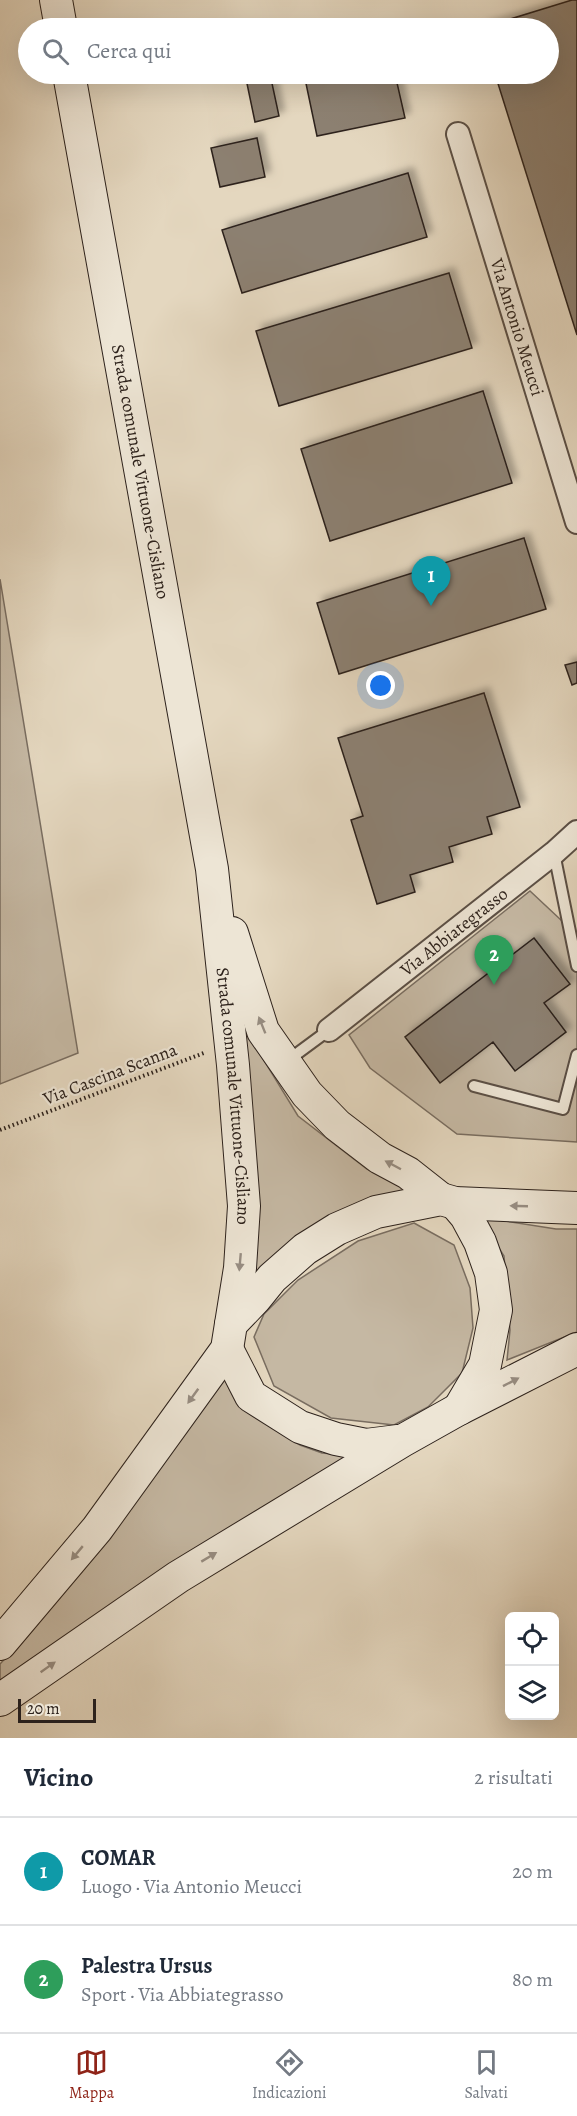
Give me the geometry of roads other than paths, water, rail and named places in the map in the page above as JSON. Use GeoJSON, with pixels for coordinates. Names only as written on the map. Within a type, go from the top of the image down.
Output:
{"type":"FeatureCollection","features":[{"type":"Feature","properties":{"kind":"main road"},"geometry":{"type":"LineString","coordinates":[[56,0],[59,18]]}},
{"type":"Feature","properties":{"kind":"main road","name":"Strada comunale Vittuone-Cisliano"},"geometry":{"type":"LineString","coordinates":[[71,84],[212,869],[244,1206],[240,1268],[229,1336]]}},
{"type":"Feature","properties":{"kind":"main road","name":"Strada comunale Vittuone-Cisliano"},"geometry":{"type":"LineString","coordinates":[[212,869],[263,1031],[285,1063],[308,1094],[337,1125],[380,1158],[408,1173],[448,1201],[466,1216],[480,1242],[491,1273],[496,1310],[485,1365],[459,1409]]}},
{"type":"Feature","properties":{"kind":"main road"},"geometry":{"type":"LineString","coordinates":[[0,1644],[97,1529],[255,1299],[272,1278],[305,1249],[337,1229],[376,1212],[448,1201],[577,1208]]}},
{"type":"Feature","properties":{"kind":"main road"},"geometry":{"type":"LineString","coordinates":[[229,1336],[251,1396],[300,1426],[336,1439],[366,1445],[402,1441]]}},
{"type":"Feature","properties":{"kind":"main road"},"geometry":{"type":"LineString","coordinates":[[0,1701],[178,1576],[402,1441],[459,1409],[577,1349]]}},
{"type":"Feature","properties":{"kind":"street","name":"Via Antonio Meucci"},"geometry":{"type":"LineString","coordinates":[[458,134],[577,522]]}},
{"type":"Feature","properties":{"kind":"street","name":"Via Abbiategrasso"},"geometry":{"type":"LineString","coordinates":[[329,1030],[554,853],[577,832]]}},
{"type":"Feature","properties":{"kind":"lane"},"geometry":{"type":"LineString","coordinates":[[554,853],[577,966]]}},
{"type":"Feature","properties":{"kind":"lane"},"geometry":{"type":"LineString","coordinates":[[285,1063],[329,1030]]}},
{"type":"Feature","properties":{"kind":"lane"},"geometry":{"type":"LineString","coordinates":[[474,1086],[563,1110],[577,1055]]}},
{"type":"Feature","properties":{"kind":"place","name":"COMAR"},"geometry":{"type":"Point","coordinates":[431,606]}},
{"type":"Feature","properties":{"kind":"place","name":"Palestra Ursus"},"geometry":{"type":"Point","coordinates":[494,985]}}]}
